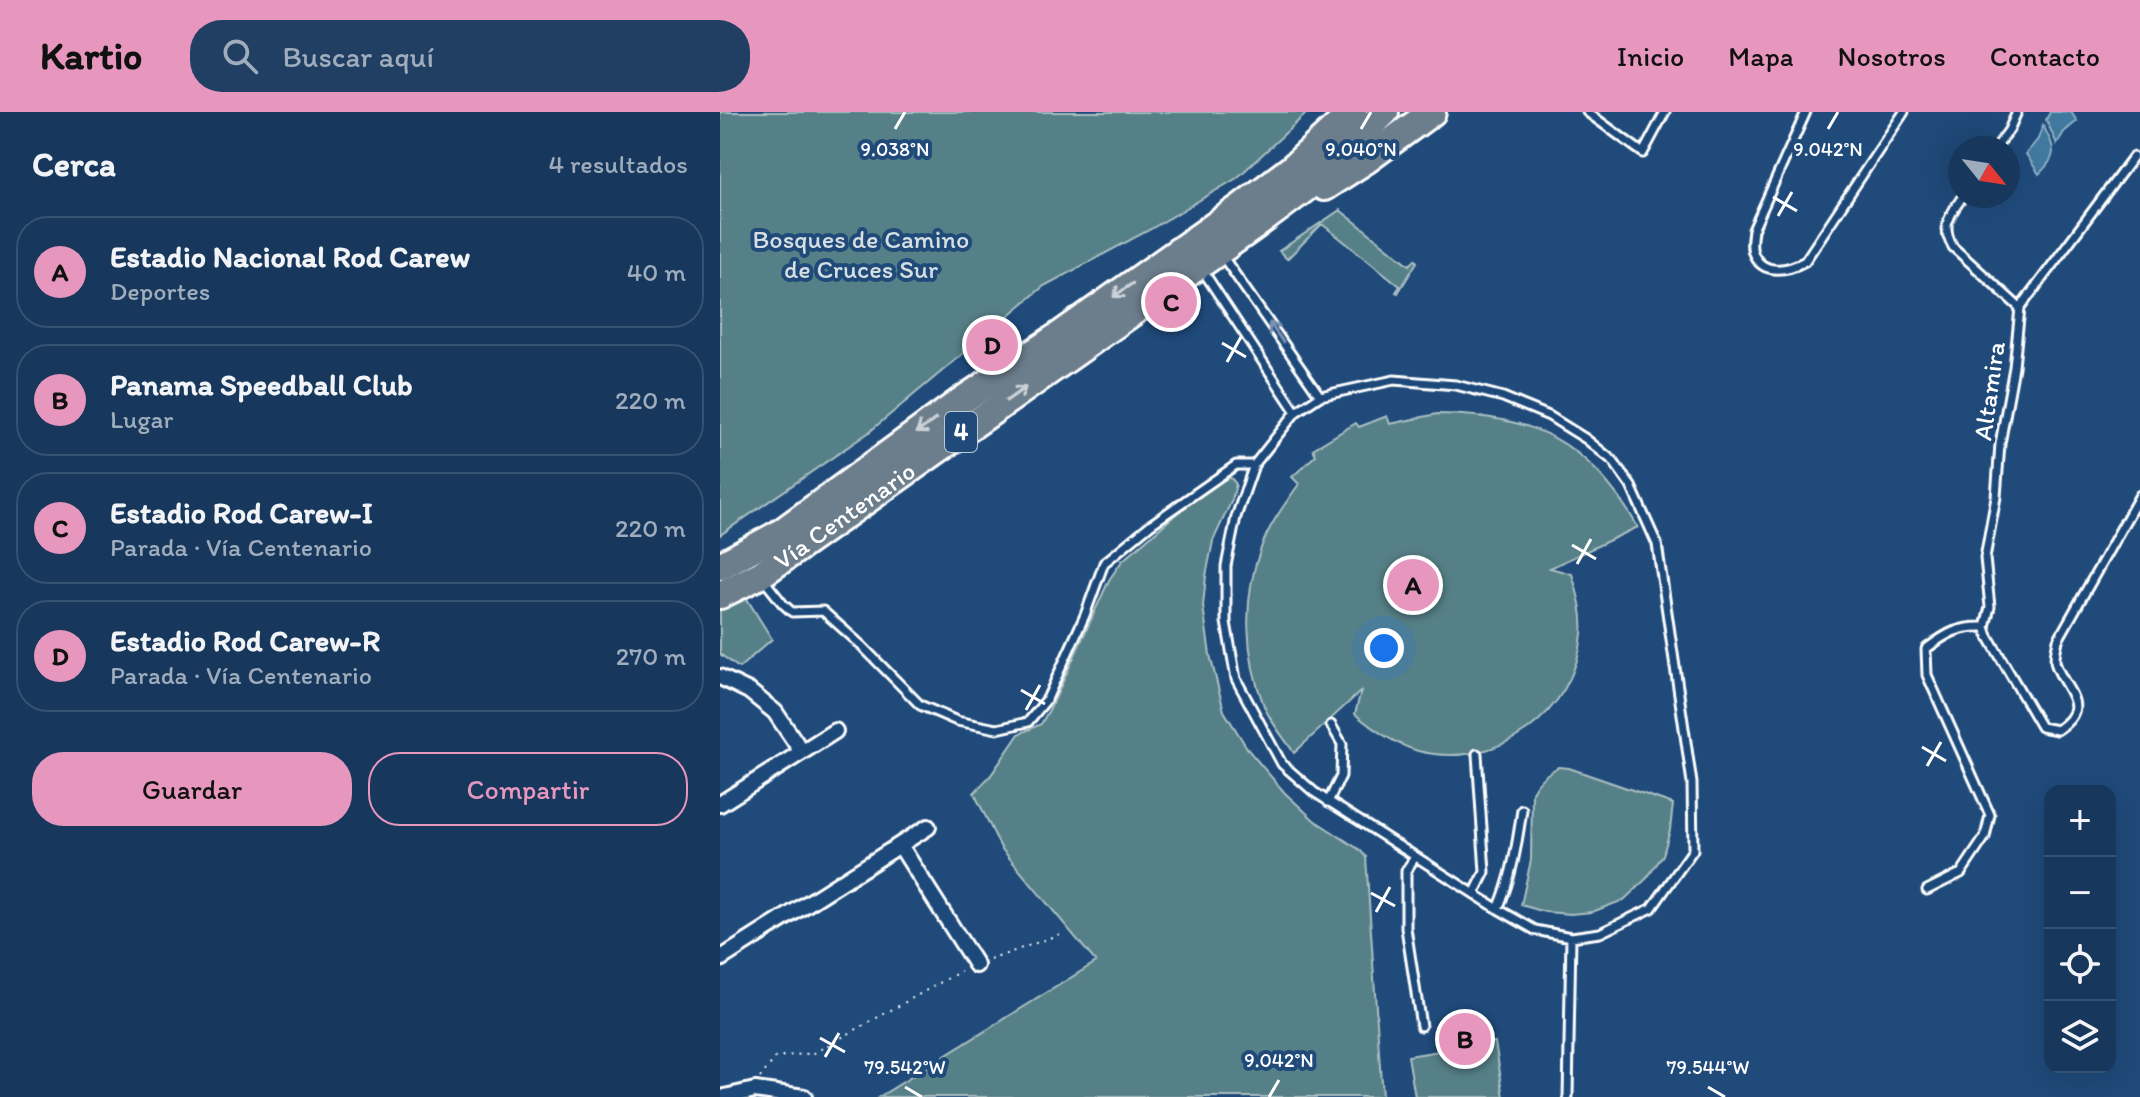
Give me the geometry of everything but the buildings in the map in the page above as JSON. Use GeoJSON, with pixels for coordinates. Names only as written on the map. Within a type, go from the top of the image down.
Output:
{"type":"FeatureCollection","features":[{"type":"Feature","properties":{"kind":"highway"},"geometry":{"type":"LineString","coordinates":[[1246,218],[1330,112]]}},
{"type":"Feature","properties":{"kind":"highway","name":"Vía Centenario"},"geometry":{"type":"LineString","coordinates":[[1246,218],[1291,169],[1353,112]]}},
{"type":"Feature","properties":{"kind":"highway","name":"Vía Centenario"},"geometry":{"type":"LineString","coordinates":[[720,595],[760,575],[1246,218],[1307,187],[1385,112]]}},
{"type":"Feature","properties":{"kind":"highway"},"geometry":{"type":"LineString","coordinates":[[1246,218],[1303,200],[1432,112]]}},
{"type":"Feature","properties":{"kind":"highway","name":"Vía Centenario"},"geometry":{"type":"LineString","coordinates":[[720,566],[779,534],[961,401],[1202,249]]}},
{"type":"Feature","properties":{"kind":"street"},"geometry":{"type":"LineString","coordinates":[[720,677],[749,691],[775,712],[802,752]]}},
{"type":"Feature","properties":{"kind":"street"},"geometry":{"type":"LineString","coordinates":[[720,804],[835,731]]}},
{"type":"Feature","properties":{"kind":"street"},"geometry":{"type":"LineString","coordinates":[[720,959],[928,827]]}},
{"type":"Feature","properties":{"kind":"street"},"geometry":{"type":"LineString","coordinates":[[900,845],[976,965]]}},
{"type":"Feature","properties":{"kind":"street"},"geometry":{"type":"LineString","coordinates":[[725,1097],[755,1090],[804,1097]]}},
{"type":"Feature","properties":{"kind":"lane"},"geometry":{"type":"LineString","coordinates":[[1587,112],[1643,153],[1665,112]]}},
{"type":"Feature","properties":{"kind":"lane"},"geometry":{"type":"LineString","coordinates":[[1806,112],[1753,230],[1754,255],[1764,266],[1776,270],[1790,270],[1805,261],[1904,112]]}},
{"type":"Feature","properties":{"kind":"lane"},"geometry":{"type":"LineString","coordinates":[[2005,136],[2017,112]]}},
{"type":"Feature","properties":{"kind":"lane"},"geometry":{"type":"LineString","coordinates":[[2020,308],[2133,157]]}},
{"type":"Feature","properties":{"kind":"lane","name":"Altamira"},"geometry":{"type":"LineString","coordinates":[[1955,208],[1947,219],[1947,237],[1953,247],[2020,308],[2014,367],[2000,444],[1996,497],[1985,558],[1990,607],[1985,627]]}},
{"type":"Feature","properties":{"kind":"lane"},"geometry":{"type":"LineString","coordinates":[[1202,249],[1320,396]]}},
{"type":"Feature","properties":{"kind":"lane"},"geometry":{"type":"LineString","coordinates":[[1202,249],[1296,412]]}},
{"type":"Feature","properties":{"kind":"lane"},"geometry":{"type":"LineString","coordinates":[[1394,380],[1456,385],[1503,397],[1549,416],[1586,439],[1613,461],[1631,486],[1657,544],[1692,783],[1693,850],[1652,908],[1600,933],[1571,937],[1535,930],[1328,802],[1282,764],[1236,679],[1226,622],[1226,566],[1236,517],[1254,465],[1296,412],[1320,396],[1394,380]]}},
{"type":"Feature","properties":{"kind":"lane"},"geometry":{"type":"LineString","coordinates":[[760,575],[792,612],[823,611],[920,705],[957,721],[997,729],[1028,722],[1047,699],[1085,615],[1104,563],[1150,525],[1236,465],[1254,465]]}},
{"type":"Feature","properties":{"kind":"lane"},"geometry":{"type":"LineString","coordinates":[[1927,890],[1961,873],[1985,837],[1990,815],[1927,675],[1926,649],[1945,634],[1968,627],[1985,627],[2041,727],[2057,730],[2069,722],[2075,706],[2072,693],[2054,662],[2058,640],[2140,495]]}},
{"type":"Feature","properties":{"kind":"lane"},"geometry":{"type":"LineString","coordinates":[[1328,802],[1341,776],[1342,744],[1331,725]]}},
{"type":"Feature","properties":{"kind":"lane"},"geometry":{"type":"LineString","coordinates":[[1474,894],[1485,872],[1477,754]]}},
{"type":"Feature","properties":{"kind":"lane"},"geometry":{"type":"LineString","coordinates":[[1498,909],[1516,857],[1522,810]]}},
{"type":"Feature","properties":{"kind":"lane"},"geometry":{"type":"LineString","coordinates":[[1415,857],[1406,871],[1406,928],[1421,1026]]}},
{"type":"Feature","properties":{"kind":"lane"},"geometry":{"type":"LineString","coordinates":[[1568,1097],[1571,937]]}},
{"type":"Feature","properties":{"kind":"path"},"geometry":{"type":"LineString","coordinates":[[755,1090],[761,1074],[776,1057],[814,1053],[965,969],[1060,934]]}},
{"type":"Feature","properties":{"kind":"green space","name":"Bosques de Camino de Cruces Sur"},"geometry":{"type":"Polygon","coordinates":[[[720,112],[1308,112],[1237,178],[1151,229],[1044,286],[868,433],[720,535],[720,112]]]}},
{"type":"Feature","properties":{"kind":"green space"},"geometry":{"type":"Polygon","coordinates":[[[1340,210],[1410,265],[1415,259],[1417,262],[1398,293],[1400,286],[1322,224],[1287,259],[1279,251],[1340,210]]]}},
{"type":"Feature","properties":{"kind":"green space"},"geometry":{"type":"Polygon","coordinates":[[[1437,414],[1503,420],[1556,439],[1599,473],[1638,527],[1550,568],[1572,574],[1581,611],[1582,634],[1576,663],[1565,689],[1548,711],[1527,730],[1503,744],[1476,752],[1447,755],[1418,751],[1385,736],[1355,714],[1361,691],[1294,753],[1264,706],[1250,647],[1251,587],[1264,539],[1299,484],[1292,477],[1316,455],[1313,449],[1356,423],[1359,427],[1387,416],[1390,424],[1437,414]]]}},
{"type":"Feature","properties":{"kind":"green space"},"geometry":{"type":"Polygon","coordinates":[[[1231,478],[1236,484],[1232,500],[1213,541],[1206,576],[1203,606],[1210,655],[1224,711],[1249,751],[1285,793],[1314,820],[1366,857],[1382,1097],[879,1097],[1096,962],[1001,848],[974,793],[991,775],[1019,734],[1041,724],[1109,580],[1122,561],[1175,515],[1223,479],[1231,478]]]}},
{"type":"Feature","properties":{"kind":"green space"},"geometry":{"type":"Polygon","coordinates":[[[747,599],[772,639],[739,668],[720,654],[720,610],[747,599]]]}},
{"type":"Feature","properties":{"kind":"green space"},"geometry":{"type":"Polygon","coordinates":[[[1558,767],[1569,768],[1673,804],[1663,855],[1647,878],[1624,900],[1592,912],[1545,912],[1521,905],[1531,860],[1532,792],[1543,778],[1558,767]]]}},
{"type":"Feature","properties":{"kind":"green space"},"geometry":{"type":"Polygon","coordinates":[[[1495,1042],[1504,1097],[1415,1097],[1408,1056],[1495,1042]]]}},
{"type":"Feature","properties":{"kind":"water"},"geometry":{"type":"Polygon","coordinates":[[[2050,112],[2071,112],[2077,121],[2064,132],[2057,144],[2046,120],[2050,112]]]}},
{"type":"Feature","properties":{"kind":"water"},"geometry":{"type":"Polygon","coordinates":[[[2043,125],[2053,151],[2050,161],[2039,174],[2026,154],[2038,139],[2043,125]]]}},
{"type":"Feature","properties":{"kind":"place","name":"Estadio Rod Carew-I"},"geometry":{"type":"Point","coordinates":[1171,302]}},
{"type":"Feature","properties":{"kind":"place","name":"Estadio Rod Carew-R"},"geometry":{"type":"Point","coordinates":[992,345]}},
{"type":"Feature","properties":{"kind":"place","name":"Estadio Nacional Rod Carew"},"geometry":{"type":"Point","coordinates":[1413,585]}},
{"type":"Feature","properties":{"kind":"place","name":"Panama Speedball Club"},"geometry":{"type":"Point","coordinates":[1465,1039]}}]}
